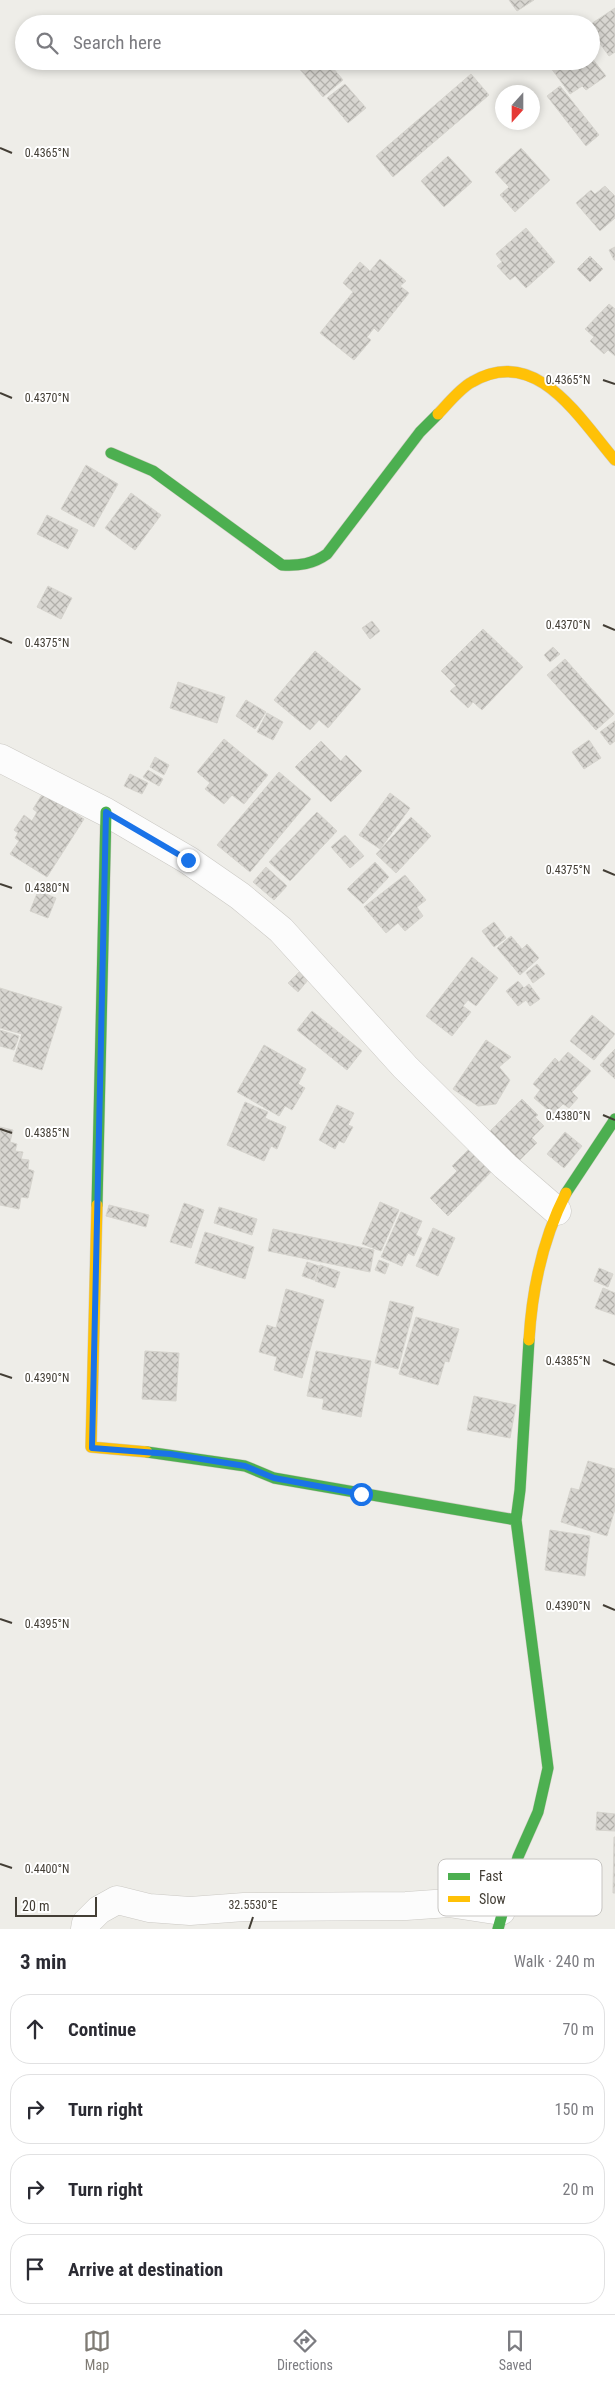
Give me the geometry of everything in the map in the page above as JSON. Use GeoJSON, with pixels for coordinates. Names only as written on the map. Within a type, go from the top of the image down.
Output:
{"type":"FeatureCollection","features":[{"type":"Feature","properties":{"kind":"street"},"geometry":{"type":"LineString","coordinates":[[111,453],[153,471],[282,565],[302,566],[316,562],[327,554],[420,432],[470,383],[491,373],[517,372],[531,376],[553,388],[615,460]]}},
{"type":"Feature","properties":{"kind":"street"},"geometry":{"type":"LineString","coordinates":[[0,758],[106,812],[188,860],[240,896],[281,930],[405,1067],[506,1166],[557,1211]]}},
{"type":"Feature","properties":{"kind":"street"},"geometry":{"type":"LineString","coordinates":[[106,812],[92,1448],[170,1454],[236,1464],[274,1478],[516,1520]]}},
{"type":"Feature","properties":{"kind":"street"},"geometry":{"type":"LineString","coordinates":[[517,1859],[538,1812],[548,1768],[516,1520],[520,1490],[530,1306],[547,1239],[557,1211],[565,1195],[615,1119]]}},
{"type":"Feature","properties":{"kind":"street"},"geometry":{"type":"LineString","coordinates":[[85,1929],[86,1923],[100,1910],[117,1900],[149,1908],[190,1911],[244,1907],[406,1906],[438,1904]]}},
{"type":"Feature","properties":{"kind":"building"},"geometry":{"type":"Polygon","coordinates":[[[509,0],[534,0],[517,11],[509,0]]]}},
{"type":"Feature","properties":{"kind":"building"},"geometry":{"type":"Polygon","coordinates":[[[615,8],[615,52],[609,56],[600,44],[600,18],[615,8]]]}},
{"type":"Feature","properties":{"kind":"building"},"geometry":{"type":"Polygon","coordinates":[[[600,68],[606,76],[586,90],[582,86],[570,94],[552,70],[600,70],[600,68]]]}},
{"type":"Feature","properties":{"kind":"building"},"geometry":{"type":"Polygon","coordinates":[[[300,70],[335,70],[343,80],[323,97],[300,70]]]}},
{"type":"Feature","properties":{"kind":"building"},"geometry":{"type":"Polygon","coordinates":[[[471,74],[489,95],[393,177],[376,156],[471,74]]]}},
{"type":"Feature","properties":{"kind":"building"},"geometry":{"type":"Polygon","coordinates":[[[345,84],[366,108],[348,123],[327,98],[345,84]]]}},
{"type":"Feature","properties":{"kind":"building"},"geometry":{"type":"Polygon","coordinates":[[[560,86],[599,135],[586,146],[547,96],[560,86]]]}},
{"type":"Feature","properties":{"kind":"building"},"geometry":{"type":"Polygon","coordinates":[[[521,148],[550,180],[515,212],[500,195],[509,187],[495,172],[521,148]]]}},
{"type":"Feature","properties":{"kind":"building"},"geometry":{"type":"Polygon","coordinates":[[[448,156],[472,182],[444,207],[421,181],[448,156]]]}},
{"type":"Feature","properties":{"kind":"building"},"geometry":{"type":"Polygon","coordinates":[[[605,186],[615,196],[615,218],[600,231],[576,203],[591,190],[595,194],[605,186]]]}},
{"type":"Feature","properties":{"kind":"building"},"geometry":{"type":"Polygon","coordinates":[[[526,228],[555,262],[526,288],[515,276],[510,280],[497,266],[502,262],[496,254],[526,228]]]}},
{"type":"Feature","properties":{"kind":"building"},"geometry":{"type":"Polygon","coordinates":[[[615,247],[615,260],[614,260],[609,250],[615,247]]]}},
{"type":"Feature","properties":{"kind":"building"},"geometry":{"type":"Polygon","coordinates":[[[590,256],[603,269],[590,282],[577,269],[590,256]]]}},
{"type":"Feature","properties":{"kind":"building"},"geometry":{"type":"Polygon","coordinates":[[[380,259],[406,281],[400,286],[409,293],[378,332],[374,328],[367,337],[371,340],[354,360],[320,333],[353,292],[343,283],[360,262],[370,271],[380,259]]]}},
{"type":"Feature","properties":{"kind":"building"},"geometry":{"type":"Polygon","coordinates":[[[609,304],[615,309],[615,356],[608,350],[604,354],[590,341],[594,337],[585,329],[609,304]]]}},
{"type":"Feature","properties":{"kind":"building"},"geometry":{"type":"Polygon","coordinates":[[[86,465],[118,484],[94,527],[61,509],[86,465]]]}},
{"type":"Feature","properties":{"kind":"building"},"geometry":{"type":"Polygon","coordinates":[[[131,493],[161,515],[135,550],[105,528],[131,493]]]}},
{"type":"Feature","properties":{"kind":"building"},"geometry":{"type":"Polygon","coordinates":[[[47,515],[78,530],[68,549],[37,534],[47,515]]]}},
{"type":"Feature","properties":{"kind":"building"},"geometry":{"type":"Polygon","coordinates":[[[48,586],[72,598],[61,619],[37,607],[48,586]]]}},
{"type":"Feature","properties":{"kind":"building"},"geometry":{"type":"Polygon","coordinates":[[[372,621],[380,631],[370,639],[362,628],[372,621]]]}},
{"type":"Feature","properties":{"kind":"building"},"geometry":{"type":"Polygon","coordinates":[[[483,629],[523,667],[482,710],[473,702],[468,708],[450,691],[456,686],[441,671],[483,629]]]}},
{"type":"Feature","properties":{"kind":"building"},"geometry":{"type":"Polygon","coordinates":[[[553,647],[560,654],[550,662],[544,655],[553,647]]]}},
{"type":"Feature","properties":{"kind":"building"},"geometry":{"type":"Polygon","coordinates":[[[315,651],[361,689],[328,728],[319,720],[310,730],[274,700],[315,651]]]}},
{"type":"Feature","properties":{"kind":"building"},"geometry":{"type":"Polygon","coordinates":[[[565,659],[614,714],[596,730],[547,675],[565,659]]]}},
{"type":"Feature","properties":{"kind":"building"},"geometry":{"type":"Polygon","coordinates":[[[178,682],[225,697],[217,723],[170,708],[178,682]]]}},
{"type":"Feature","properties":{"kind":"building"},"geometry":{"type":"Polygon","coordinates":[[[246,700],[266,712],[255,729],[236,716],[246,700]]]}},
{"type":"Feature","properties":{"kind":"building"},"geometry":{"type":"Polygon","coordinates":[[[267,713],[283,722],[273,740],[257,732],[267,713]]]}},
{"type":"Feature","properties":{"kind":"building"},"geometry":{"type":"Polygon","coordinates":[[[615,721],[615,741],[610,745],[600,732],[615,721]]]}},
{"type":"Feature","properties":{"kind":"building"},"geometry":{"type":"Polygon","coordinates":[[[224,739],[268,775],[244,804],[232,795],[224,804],[205,789],[210,783],[197,772],[224,739]]]}},
{"type":"Feature","properties":{"kind":"building"},"geometry":{"type":"Polygon","coordinates":[[[589,740],[601,758],[584,769],[572,752],[589,740]]]}},
{"type":"Feature","properties":{"kind":"building"},"geometry":{"type":"Polygon","coordinates":[[[321,741],[341,761],[346,755],[362,771],[331,802],[295,767],[321,741]]]}},
{"type":"Feature","properties":{"kind":"building"},"geometry":{"type":"Polygon","coordinates":[[[155,757],[169,765],[164,775],[150,767],[155,757]]]}},
{"type":"Feature","properties":{"kind":"building"},"geometry":{"type":"Polygon","coordinates":[[[148,770],[163,779],[159,786],[143,777],[148,770]]]}},
{"type":"Feature","properties":{"kind":"building"},"geometry":{"type":"Polygon","coordinates":[[[279,772],[311,799],[250,872],[217,845],[279,772]]]}},
{"type":"Feature","properties":{"kind":"building"},"geometry":{"type":"Polygon","coordinates":[[[130,774],[148,783],[142,794],[124,786],[130,774]]]}},
{"type":"Feature","properties":{"kind":"building"},"geometry":{"type":"Polygon","coordinates":[[[43,793],[84,819],[47,877],[10,854],[19,841],[15,838],[18,833],[14,830],[24,815],[32,821],[37,812],[33,809],[43,793]]]}},
{"type":"Feature","properties":{"kind":"building"},"geometry":{"type":"Polygon","coordinates":[[[390,793],[410,808],[380,849],[359,835],[390,793]]]}},
{"type":"Feature","properties":{"kind":"building"},"geometry":{"type":"Polygon","coordinates":[[[317,812],[337,831],[290,881],[269,862],[317,812]]]}},
{"type":"Feature","properties":{"kind":"building"},"geometry":{"type":"Polygon","coordinates":[[[411,817],[431,836],[396,873],[376,854],[411,817]]]}},
{"type":"Feature","properties":{"kind":"building"},"geometry":{"type":"Polygon","coordinates":[[[345,835],[364,856],[350,868],[331,847],[345,835]]]}},
{"type":"Feature","properties":{"kind":"building"},"geometry":{"type":"Polygon","coordinates":[[[375,862],[389,877],[363,904],[347,889],[375,862]]]}},
{"type":"Feature","properties":{"kind":"building"},"geometry":{"type":"Polygon","coordinates":[[[266,867],[287,886],[274,900],[253,882],[266,867]]]}},
{"type":"Feature","properties":{"kind":"building"},"geometry":{"type":"Polygon","coordinates":[[[405,875],[426,900],[417,907],[423,916],[405,931],[398,923],[386,933],[364,907],[405,875]]]}},
{"type":"Feature","properties":{"kind":"building"},"geometry":{"type":"Polygon","coordinates":[[[38,891],[56,898],[48,918],[30,911],[38,891]]]}},
{"type":"Feature","properties":{"kind":"building"},"geometry":{"type":"Polygon","coordinates":[[[494,922],[506,938],[494,947],[482,931],[494,922]]]}},
{"type":"Feature","properties":{"kind":"building"},"geometry":{"type":"Polygon","coordinates":[[[511,936],[522,949],[527,944],[539,958],[520,975],[497,948],[511,936]]]}},
{"type":"Feature","properties":{"kind":"building"},"geometry":{"type":"Polygon","coordinates":[[[472,957],[498,978],[476,1006],[468,1000],[463,1006],[471,1012],[452,1036],[426,1016],[472,957]]]}},
{"type":"Feature","properties":{"kind":"building"},"geometry":{"type":"Polygon","coordinates":[[[537,964],[545,974],[533,983],[526,973],[537,964]]]}},
{"type":"Feature","properties":{"kind":"building"},"geometry":{"type":"Polygon","coordinates":[[[299,972],[308,980],[298,992],[288,983],[299,972]]]}},
{"type":"Feature","properties":{"kind":"building"},"geometry":{"type":"Polygon","coordinates":[[[518,981],[524,988],[529,984],[540,999],[530,1006],[526,1000],[518,1006],[506,991],[518,981]]]}},
{"type":"Feature","properties":{"kind":"building"},"geometry":{"type":"Polygon","coordinates":[[[0,988],[62,1007],[42,1070],[13,1061],[22,1034],[0,1028],[0,988]]]}},
{"type":"Feature","properties":{"kind":"building"},"geometry":{"type":"Polygon","coordinates":[[[312,1011],[362,1051],[347,1070],[297,1030],[312,1011]]]}},
{"type":"Feature","properties":{"kind":"building"},"geometry":{"type":"Polygon","coordinates":[[[592,1015],[615,1034],[594,1060],[570,1041],[592,1015]]]}},
{"type":"Feature","properties":{"kind":"building"},"geometry":{"type":"Polygon","coordinates":[[[0,1030],[19,1036],[14,1050],[0,1046],[0,1030]]]}},
{"type":"Feature","properties":{"kind":"building"},"geometry":{"type":"Polygon","coordinates":[[[486,1040],[511,1057],[499,1067],[510,1080],[496,1104],[478,1106],[453,1089],[486,1040]]]}},
{"type":"Feature","properties":{"kind":"building"},"geometry":{"type":"Polygon","coordinates":[[[264,1045],[306,1069],[298,1084],[305,1088],[292,1110],[285,1106],[279,1116],[237,1092],[264,1045]]]}},
{"type":"Feature","properties":{"kind":"building"},"geometry":{"type":"Polygon","coordinates":[[[615,1049],[615,1079],[600,1065],[615,1049]]]}},
{"type":"Feature","properties":{"kind":"building"},"geometry":{"type":"Polygon","coordinates":[[[568,1052],[591,1071],[572,1092],[578,1098],[569,1108],[563,1104],[553,1114],[534,1098],[540,1090],[533,1084],[555,1058],[559,1062],[568,1052]]]}},
{"type":"Feature","properties":{"kind":"building"},"geometry":{"type":"Polygon","coordinates":[[[522,1099],[538,1115],[535,1117],[544,1126],[532,1138],[537,1143],[519,1161],[490,1131],[522,1099]]]}},
{"type":"Feature","properties":{"kind":"building"},"geometry":{"type":"Polygon","coordinates":[[[245,1102],[268,1112],[265,1118],[286,1127],[277,1149],[271,1146],[264,1161],[227,1145],[245,1102]]]}},
{"type":"Feature","properties":{"kind":"building"},"geometry":{"type":"Polygon","coordinates":[[[337,1105],[354,1113],[348,1125],[353,1127],[344,1143],[339,1141],[335,1149],[319,1140],[337,1105]]]}},
{"type":"Feature","properties":{"kind":"building"},"geometry":{"type":"Polygon","coordinates":[[[0,1127],[13,1130],[10,1142],[17,1144],[15,1151],[23,1152],[21,1159],[29,1160],[28,1169],[34,1171],[28,1198],[21,1197],[19,1209],[0,1205],[0,1127]]]}},
{"type":"Feature","properties":{"kind":"building"},"geometry":{"type":"Polygon","coordinates":[[[565,1132],[582,1146],[564,1168],[547,1154],[565,1132]]]}},
{"type":"Feature","properties":{"kind":"building"},"geometry":{"type":"Polygon","coordinates":[[[473,1145],[496,1167],[448,1216],[430,1198],[457,1171],[452,1166],[473,1145]]]}},
{"type":"Feature","properties":{"kind":"building"},"geometry":{"type":"Polygon","coordinates":[[[380,1202],[399,1210],[381,1251],[362,1244],[380,1202]]]}},
{"type":"Feature","properties":{"kind":"building"},"geometry":{"type":"Polygon","coordinates":[[[184,1203],[204,1210],[191,1248],[170,1242],[184,1203]]]}},
{"type":"Feature","properties":{"kind":"building"},"geometry":{"type":"Polygon","coordinates":[[[109,1205],[149,1215],[146,1227],[106,1216],[109,1205]]]}},
{"type":"Feature","properties":{"kind":"building"},"geometry":{"type":"Polygon","coordinates":[[[219,1207],[257,1219],[252,1235],[214,1223],[219,1207]]]}},
{"type":"Feature","properties":{"kind":"building"},"geometry":{"type":"Polygon","coordinates":[[[401,1212],[422,1221],[416,1235],[422,1238],[414,1256],[408,1253],[402,1266],[381,1257],[401,1212]]]}},
{"type":"Feature","properties":{"kind":"building"},"geometry":{"type":"Polygon","coordinates":[[[433,1228],[455,1238],[438,1276],[416,1266],[433,1228]]]}},
{"type":"Feature","properties":{"kind":"building"},"geometry":{"type":"Polygon","coordinates":[[[273,1229],[374,1250],[370,1272],[268,1251],[273,1229]]]}},
{"type":"Feature","properties":{"kind":"building"},"geometry":{"type":"Polygon","coordinates":[[[205,1232],[254,1247],[245,1279],[195,1263],[205,1232]]]}},
{"type":"Feature","properties":{"kind":"building"},"geometry":{"type":"Polygon","coordinates":[[[379,1260],[389,1264],[385,1274],[375,1270],[379,1260]]]}},
{"type":"Feature","properties":{"kind":"building"},"geometry":{"type":"Polygon","coordinates":[[[307,1262],[319,1266],[314,1280],[302,1276],[307,1262]]]}},
{"type":"Feature","properties":{"kind":"building"},"geometry":{"type":"Polygon","coordinates":[[[320,1265],[340,1272],[335,1288],[315,1281],[320,1265]]]}},
{"type":"Feature","properties":{"kind":"building"},"geometry":{"type":"Polygon","coordinates":[[[599,1268],[613,1274],[608,1287],[594,1281],[599,1268]]]}},
{"type":"Feature","properties":{"kind":"building"},"geometry":{"type":"Polygon","coordinates":[[[603,1288],[615,1293],[615,1315],[595,1308],[603,1288]]]}},
{"type":"Feature","properties":{"kind":"building"},"geometry":{"type":"Polygon","coordinates":[[[286,1289],[324,1300],[302,1378],[274,1370],[277,1357],[259,1352],[267,1325],[276,1328],[286,1289]]]}},
{"type":"Feature","properties":{"kind":"building"},"geometry":{"type":"Polygon","coordinates":[[[390,1301],[414,1307],[398,1369],[375,1363],[390,1301]]]}},
{"type":"Feature","properties":{"kind":"building"},"geometry":{"type":"Polygon","coordinates":[[[416,1317],[459,1329],[449,1362],[445,1361],[438,1385],[399,1374],[416,1317]]]}},
{"type":"Feature","properties":{"kind":"building"},"geometry":{"type":"Polygon","coordinates":[[[145,1351],[179,1353],[176,1401],[142,1399],[145,1351]]]}},
{"type":"Feature","properties":{"kind":"building"},"geometry":{"type":"Polygon","coordinates":[[[316,1351],[371,1361],[361,1417],[322,1409],[324,1399],[307,1396],[316,1351]]]}},
{"type":"Feature","properties":{"kind":"building"},"geometry":{"type":"Polygon","coordinates":[[[474,1396],[516,1405],[510,1438],[467,1430],[474,1396]]]}},
{"type":"Feature","properties":{"kind":"building"},"geometry":{"type":"Polygon","coordinates":[[[588,1461],[615,1469],[615,1509],[607,1536],[561,1522],[571,1488],[579,1490],[588,1461]]]}},
{"type":"Feature","properties":{"kind":"building"},"geometry":{"type":"Polygon","coordinates":[[[550,1530],[590,1536],[585,1576],[545,1570],[550,1530]]]}},
{"type":"Feature","properties":{"kind":"building"},"geometry":{"type":"Polygon","coordinates":[[[597,1812],[615,1814],[615,1831],[596,1830],[597,1812]]]}},
{"type":"Feature","properties":{"kind":"building"},"geometry":{"type":"Polygon","coordinates":[[[614,1837],[615,1893],[613,1893],[614,1837]]]}},
{"type":"Feature","properties":{"kind":"traffic: fast"},"geometry":{"type":"LineString","coordinates":[[111,453],[153,471],[282,565],[300,565],[327,554],[420,432],[438,414]]}},
{"type":"Feature","properties":{"kind":"traffic: fast"},"geometry":{"type":"LineString","coordinates":[[97,1205],[106,812]]}},
{"type":"Feature","properties":{"kind":"traffic: fast"},"geometry":{"type":"LineString","coordinates":[[566,1193],[615,1119]]}},
{"type":"Feature","properties":{"kind":"traffic: fast"},"geometry":{"type":"LineString","coordinates":[[517,1859],[538,1812],[548,1768],[516,1520],[520,1490],[529,1340]]}},
{"type":"Feature","properties":{"kind":"traffic: fast"},"geometry":{"type":"LineString","coordinates":[[147,1452],[245,1466],[274,1478],[516,1520]]}},
{"type":"Feature","properties":{"kind":"traffic: fast"},"geometry":{"type":"LineString","coordinates":[[498,1929],[502,1916]]}},
{"type":"Feature","properties":{"kind":"traffic: slow"},"geometry":{"type":"LineString","coordinates":[[438,414],[458,393],[472,382],[495,373],[516,372],[536,379],[554,391],[571,407],[615,460]]}},
{"type":"Feature","properties":{"kind":"traffic: slow"},"geometry":{"type":"LineString","coordinates":[[529,1340],[533,1302],[540,1265],[551,1228],[566,1193]]}},
{"type":"Feature","properties":{"kind":"traffic: slow"},"geometry":{"type":"LineString","coordinates":[[97,1205],[91,1447],[147,1452]]}},
{"type":"Feature","properties":{"kind":"route"},"geometry":{"type":"LineString","coordinates":[[188,860],[106,812],[92,1448],[170,1454],[245,1466],[274,1478],[361,1494]]}}]}
